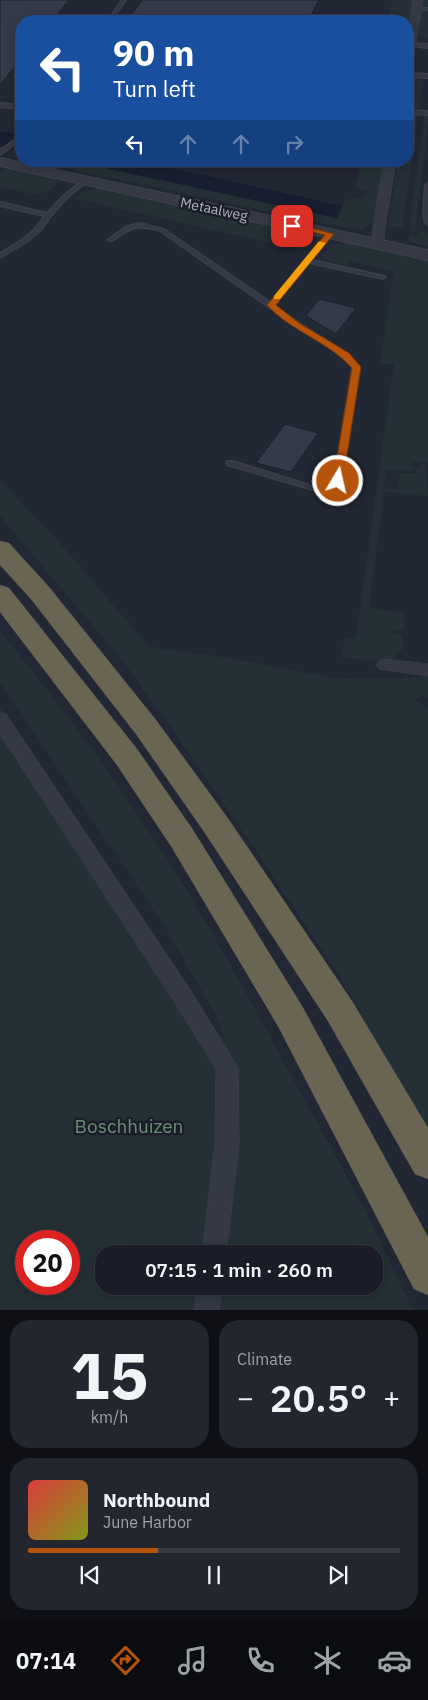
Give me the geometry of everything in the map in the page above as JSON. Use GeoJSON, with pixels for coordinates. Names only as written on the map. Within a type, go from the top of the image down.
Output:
{"type":"FeatureCollection","features":[{"type":"Feature","properties":{"kind":"highway"},"geometry":{"type":"LineString","coordinates":[[0,549],[40,592],[146,727],[216,825],[340,1011],[428,1162]]}},
{"type":"Feature","properties":{"kind":"highway"},"geometry":{"type":"LineString","coordinates":[[0,594],[127,757],[182,838],[290,1016],[428,1276]]}},
{"type":"Feature","properties":{"kind":"street"},"geometry":{"type":"LineString","coordinates":[[414,22],[417,4]]}},
{"type":"Feature","properties":{"kind":"street","name":"Metaalweg"},"geometry":{"type":"LineString","coordinates":[[2,155],[15,159]]}},
{"type":"Feature","properties":{"kind":"street","name":"Metaalweg"},"geometry":{"type":"LineString","coordinates":[[40,167],[85,181],[428,255]]}},
{"type":"Feature","properties":{"kind":"street"},"geometry":{"type":"LineString","coordinates":[[378,244],[389,167]]}},
{"type":"Feature","properties":{"kind":"street"},"geometry":{"type":"LineString","coordinates":[[385,665],[428,670]]}},
{"type":"Feature","properties":{"kind":"street"},"geometry":{"type":"LineString","coordinates":[[0,719],[185,1000],[227,1068],[227,1144],[215,1245]]}},
{"type":"Feature","properties":{"kind":"lane"},"geometry":{"type":"LineString","coordinates":[[113,15],[124,0]]}},
{"type":"Feature","properties":{"kind":"lane"},"geometry":{"type":"LineString","coordinates":[[417,4],[428,9]]}},
{"type":"Feature","properties":{"kind":"lane"},"geometry":{"type":"LineString","coordinates":[[414,45],[428,46]]}},
{"type":"Feature","properties":{"kind":"lane"},"geometry":{"type":"LineString","coordinates":[[414,75],[428,76]]}},
{"type":"Feature","properties":{"kind":"lane"},"geometry":{"type":"LineString","coordinates":[[0,105],[15,106]]}},
{"type":"Feature","properties":{"kind":"lane"},"geometry":{"type":"LineString","coordinates":[[414,112],[428,113]]}},
{"type":"Feature","properties":{"kind":"lane"},"geometry":{"type":"LineString","coordinates":[[2,155],[15,143]]}},
{"type":"Feature","properties":{"kind":"lane"},"geometry":{"type":"LineString","coordinates":[[0,256],[28,239],[41,227],[48,215],[65,197],[85,181]]}},
{"type":"Feature","properties":{"kind":"lane"},"geometry":{"type":"LineString","coordinates":[[428,185],[426,214],[428,222]]}},
{"type":"Feature","properties":{"kind":"lane"},"geometry":{"type":"LineString","coordinates":[[0,204],[48,215]]}},
{"type":"Feature","properties":{"kind":"lane"},"geometry":{"type":"LineString","coordinates":[[110,240],[129,226],[136,224],[162,230],[296,324],[345,355],[356,367],[338,481],[328,488],[316,489],[230,463]]}},
{"type":"Feature","properties":{"kind":"lane"},"geometry":{"type":"LineString","coordinates":[[271,305],[330,234]]}},
{"type":"Feature","properties":{"kind":"lane"},"geometry":{"type":"LineString","coordinates":[[308,260],[383,277]]}},
{"type":"Feature","properties":{"kind":"green space"},"geometry":{"type":"Polygon","coordinates":[[[392,0],[412,0],[410,15],[389,15],[392,0]]]}},
{"type":"Feature","properties":{"kind":"green space"},"geometry":{"type":"Polygon","coordinates":[[[422,0],[428,0],[428,38],[418,36],[422,0]]]}},
{"type":"Feature","properties":{"kind":"green space"},"geometry":{"type":"Polygon","coordinates":[[[414,79],[423,80],[419,111],[414,110],[414,79]]]}},
{"type":"Feature","properties":{"kind":"green space"},"geometry":{"type":"Polygon","coordinates":[[[414,116],[418,116],[414,144],[414,116]]]}},
{"type":"Feature","properties":{"kind":"green space"},"geometry":{"type":"Polygon","coordinates":[[[424,116],[428,116],[428,124],[415,230],[428,233],[428,246],[409,242],[409,235],[416,236],[419,233],[409,230],[424,116]]]}},
{"type":"Feature","properties":{"kind":"green space"},"geometry":{"type":"Polygon","coordinates":[[[62,167],[100,167],[337,218],[346,200],[364,196],[368,192],[360,190],[356,186],[360,167],[383,167],[375,221],[362,230],[62,167]]]}},
{"type":"Feature","properties":{"kind":"green space"},"geometry":{"type":"Polygon","coordinates":[[[397,167],[411,167],[402,228],[388,226],[397,167]]]}},
{"type":"Feature","properties":{"kind":"green space"},"geometry":{"type":"Polygon","coordinates":[[[10,168],[56,178],[57,182],[46,192],[38,194],[0,186],[0,171],[10,168]]]}},
{"type":"Feature","properties":{"kind":"green space"},"geometry":{"type":"Polygon","coordinates":[[[99,188],[308,234],[311,239],[302,250],[76,199],[81,193],[99,188]]]}},
{"type":"Feature","properties":{"kind":"green space"},"geometry":{"type":"Polygon","coordinates":[[[349,242],[428,259],[428,463],[412,462],[411,466],[414,467],[414,471],[387,470],[384,488],[397,489],[400,473],[416,473],[416,467],[420,468],[420,464],[426,465],[428,496],[384,492],[369,607],[405,614],[404,630],[394,631],[394,634],[402,634],[404,647],[392,662],[342,658],[345,638],[356,639],[394,364],[380,364],[394,271],[348,260],[344,266],[325,260],[322,255],[331,245],[349,242]]]}},
{"type":"Feature","properties":{"kind":"green space"},"geometry":{"type":"Polygon","coordinates":[[[0,480],[59,542],[149,647],[216,656],[341,679],[428,677],[428,699],[422,695],[415,699],[428,709],[428,1131],[338,974],[191,755],[122,660],[0,516],[0,480]]]}},
{"type":"Feature","properties":{"kind":"green space","name":"Boschhuizen"},"geometry":{"type":"Polygon","coordinates":[[[0,630],[73,723],[120,788],[179,877],[229,962],[364,1208],[382,1245],[95,1245],[95,1295],[383,1295],[383,1248],[413,1310],[0,1310],[0,707],[193,1007],[224,1039],[219,1021],[168,932],[12,699],[0,684],[0,630]]]}},
{"type":"Feature","properties":{"kind":"water"},"geometry":{"type":"Polygon","coordinates":[[[0,131],[15,134],[15,150],[0,146],[0,131]]]}},
{"type":"Feature","properties":{"kind":"water"},"geometry":{"type":"Polygon","coordinates":[[[100,167],[168,167],[342,206],[337,218],[100,167]]]}},
{"type":"Feature","properties":{"kind":"building"},"geometry":{"type":"Polygon","coordinates":[[[0,0],[69,0],[57,15],[15,15],[15,66],[0,85],[0,0]]]}},
{"type":"Feature","properties":{"kind":"building"},"geometry":{"type":"Polygon","coordinates":[[[142,0],[319,0],[311,15],[131,15],[142,0]]]}},
{"type":"Feature","properties":{"kind":"building"},"geometry":{"type":"Polygon","coordinates":[[[319,299],[356,308],[336,334],[306,316],[319,299]]]}},
{"type":"Feature","properties":{"kind":"building"},"geometry":{"type":"Polygon","coordinates":[[[285,424],[318,433],[291,472],[256,463],[285,424]]]}},
{"type":"Feature","properties":{"kind":"slow traffic"},"geometry":{"type":"LineString","coordinates":[[277,298],[322,243]]}},
{"type":"Feature","properties":{"kind":"route"},"geometry":{"type":"LineString","coordinates":[[292,226],[330,234],[271,305],[296,324],[345,355],[356,367],[338,481]]}}]}
